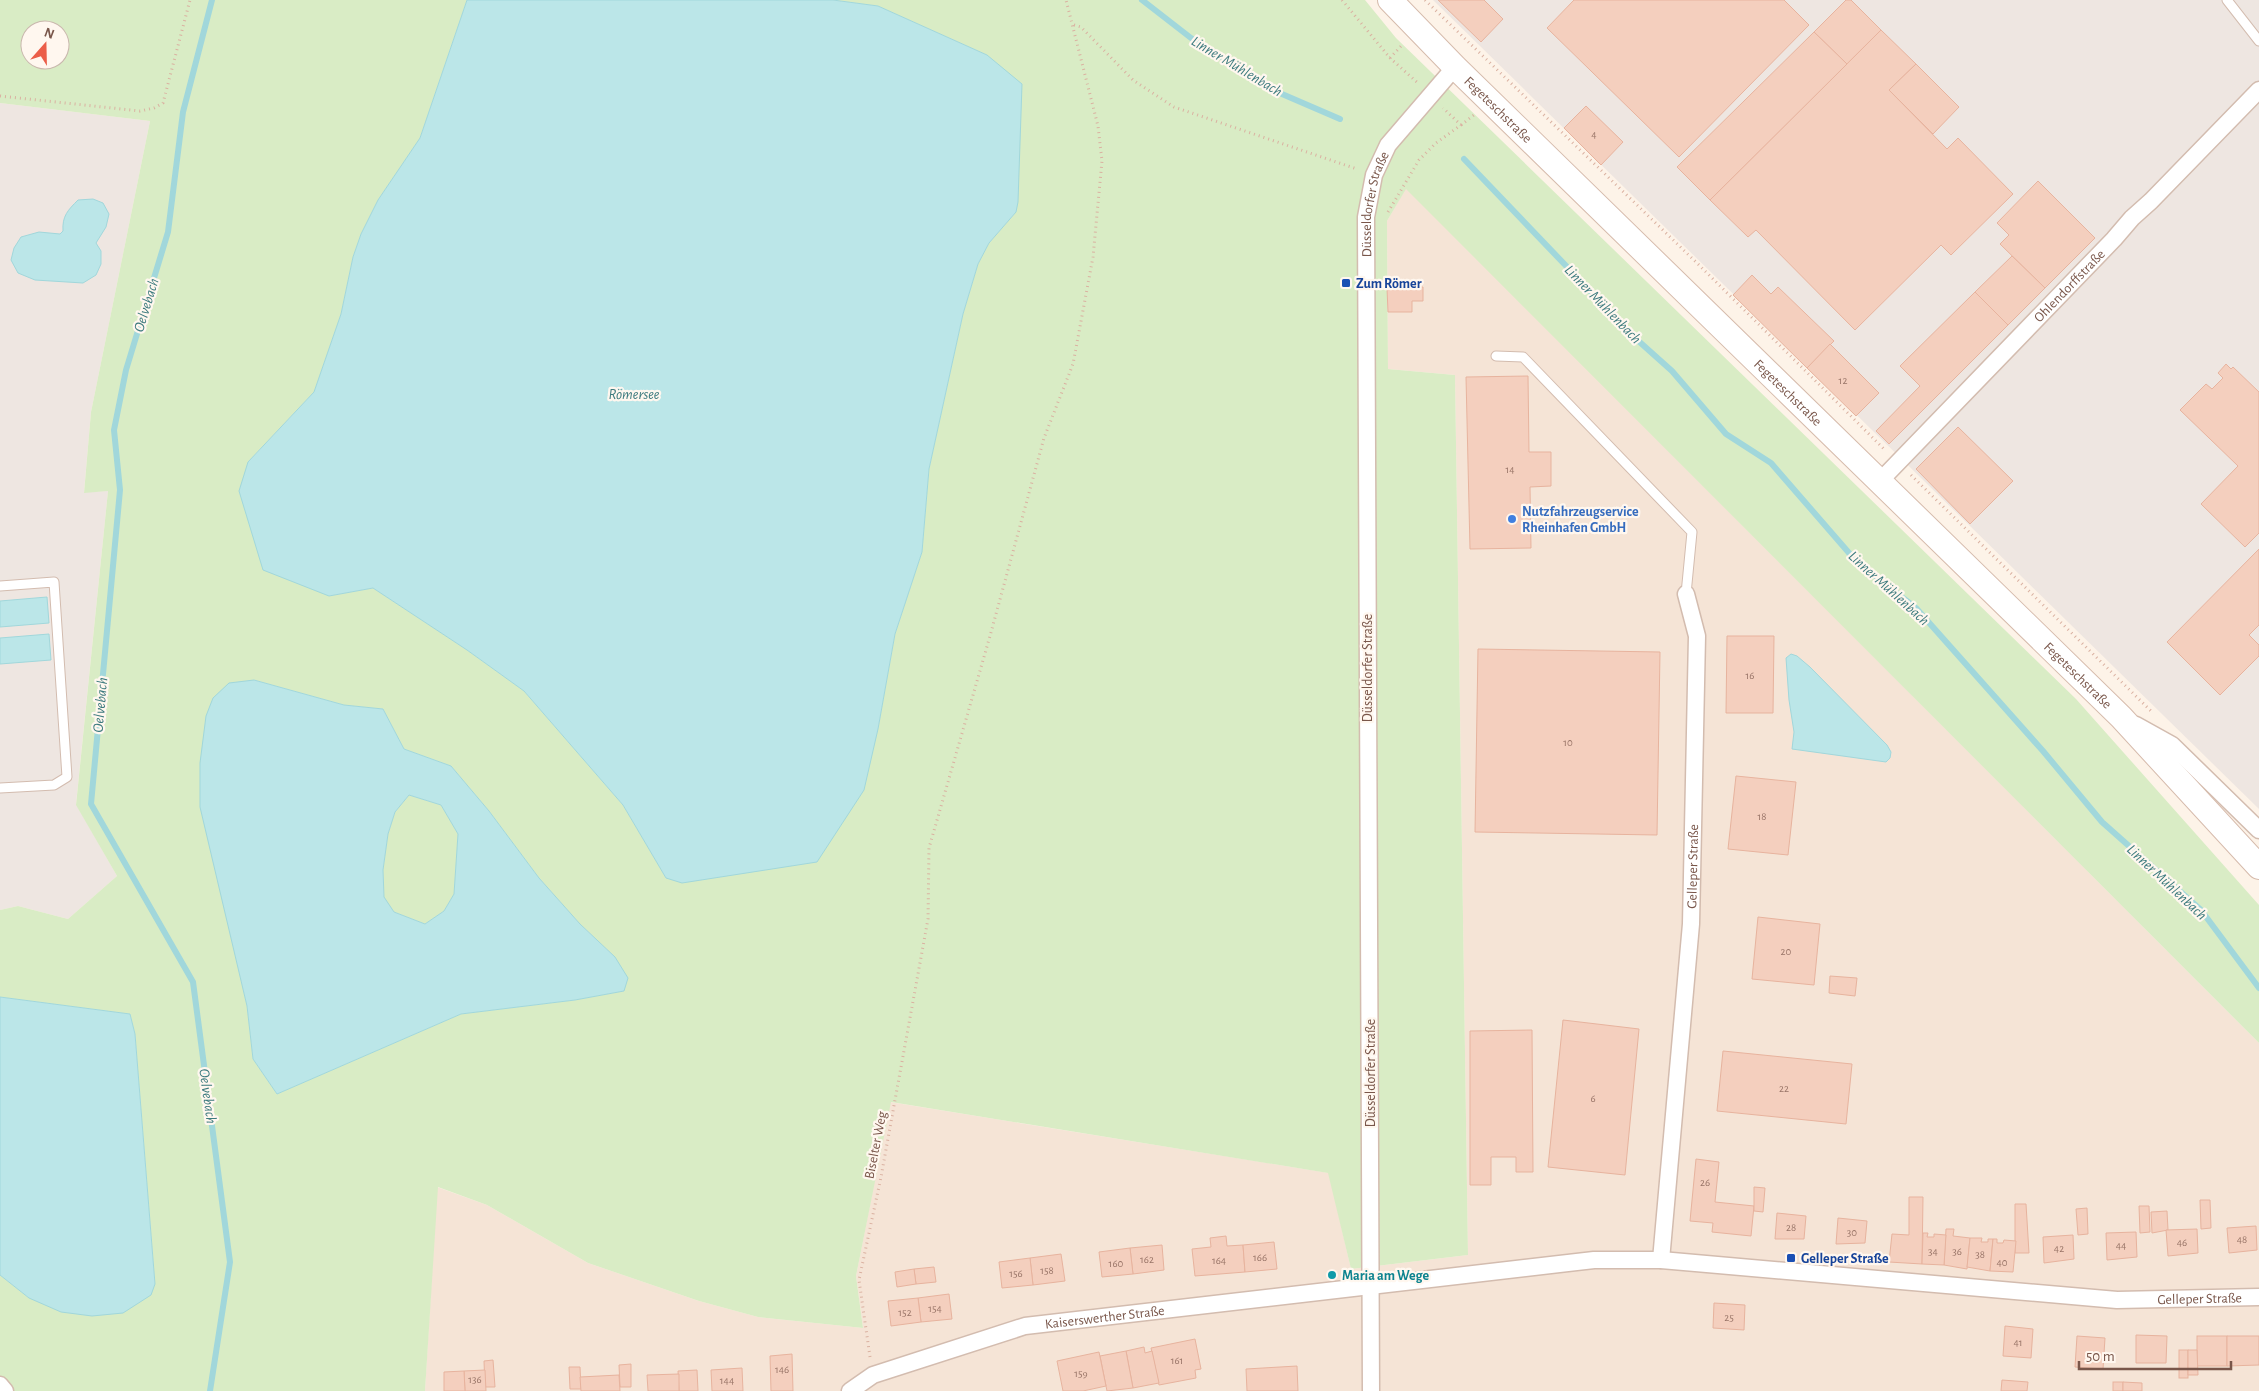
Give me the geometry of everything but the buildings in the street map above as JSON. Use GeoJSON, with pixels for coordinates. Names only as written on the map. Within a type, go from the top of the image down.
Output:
{"type":"FeatureCollection","features":[{"type":"Feature","properties":{"kind":"main road"},"geometry":{"type":"LineString","coordinates":[[1390,0],[1454,67]]}},
{"type":"Feature","properties":{"kind":"main road","name":"Fegeteschstraße"},"geometry":{"type":"LineString","coordinates":[[1454,67],[2120,717],[2259,867]]}},
{"type":"Feature","properties":{"kind":"street","name":"Düsseldorfer Straße"},"geometry":{"type":"LineString","coordinates":[[1371,1391],[1366,217],[1374,175],[1388,145],[1454,67]]}},
{"type":"Feature","properties":{"kind":"street","name":"Ohlendorffstraße"},"geometry":{"type":"LineString","coordinates":[[1880,481],[2114,239],[2132,218],[2152,201],[2259,90]]}},
{"type":"Feature","properties":{"kind":"street","name":"Gelleper Straße"},"geometry":{"type":"LineString","coordinates":[[1661,1260],[1691,924],[1696,636],[1686,594]]}},
{"type":"Feature","properties":{"kind":"street","name":"Fegeteschstraße"},"geometry":{"type":"LineString","coordinates":[[2120,717],[2172,745],[2259,830]]}},
{"type":"Feature","properties":{"kind":"street","name":"Gelleper Straße"},"geometry":{"type":"LineString","coordinates":[[1371,1284],[1594,1260],[1661,1260],[2117,1300],[2259,1296]]}},
{"type":"Feature","properties":{"kind":"street","name":"Kaiserswerther Straße"},"geometry":{"type":"LineString","coordinates":[[850,1391],[873,1375],[1025,1326],[1371,1284]]}},
{"type":"Feature","properties":{"kind":"street"},"geometry":{"type":"LineString","coordinates":[[0,1385],[5,1391]]}},
{"type":"Feature","properties":{"kind":"lane"},"geometry":{"type":"LineString","coordinates":[[2227,0],[2259,41]]}},
{"type":"Feature","properties":{"kind":"lane"},"geometry":{"type":"LineString","coordinates":[[1496,356],[1523,357],[1692,532],[1686,594]]}},
{"type":"Feature","properties":{"kind":"lane"},"geometry":{"type":"LineString","coordinates":[[0,586],[54,582],[67,777],[54,785],[0,788]]}},
{"type":"Feature","properties":{"kind":"path"},"geometry":{"type":"LineString","coordinates":[[0,96],[140,111],[154,108],[163,103],[190,0]]}},
{"type":"Feature","properties":{"kind":"path","name":"Biselter Weg"},"geometry":{"type":"LineString","coordinates":[[873,1375],[859,1280],[881,1177],[928,919],[929,848],[1044,438],[1073,364],[1093,257],[1102,162],[1098,126],[1066,0]]}},
{"type":"Feature","properties":{"kind":"path"},"geometry":{"type":"LineString","coordinates":[[1342,0],[1390,58],[1461,125],[1436,143],[1419,160],[1388,212]]}},
{"type":"Feature","properties":{"kind":"path"},"geometry":{"type":"LineString","coordinates":[[1425,0],[1698,264],[2154,713]]}},
{"type":"Feature","properties":{"kind":"path"},"geometry":{"type":"LineString","coordinates":[[1073,25],[1081,27],[1133,80],[1174,107],[1374,175]]}},
{"type":"Feature","properties":{"kind":"shaded area"},"geometry":{"type":"Polygon","coordinates":[[[1433,0],[2259,0],[2259,809],[1433,0]]]}},
{"type":"Feature","properties":{"kind":"shaded area"},"geometry":{"type":"Polygon","coordinates":[[[0,103],[150,121],[91,412],[84,492],[108,491],[76,804],[117,876],[68,919],[18,906],[0,910],[0,103]]]}},
{"type":"Feature","properties":{"kind":"shaded area"},"geometry":{"type":"Polygon","coordinates":[[[1406,188],[2259,1043],[2259,1391],[425,1391],[437,1187],[487,1205],[588,1263],[699,1301],[758,1317],[863,1328],[856,1276],[890,1102],[1329,1173],[1351,1269],[1468,1255],[1455,375],[1388,369],[1387,221],[1406,188]]]}},
{"type":"Feature","properties":{"kind":"green space"},"geometry":{"type":"Polygon","coordinates":[[[0,0],[467,0],[420,138],[378,200],[361,234],[353,257],[341,314],[314,392],[248,462],[329,596],[373,588],[467,650],[524,691],[623,805],[666,878],[878,729],[895,634],[922,552],[929,469],[963,314],[978,264],[989,243],[1016,212],[987,55],[878,6],[833,0],[1365,0],[1396,38],[2076,699],[2259,905],[2259,1043],[1406,189],[1387,221],[1388,369],[1455,375],[1468,1255],[1351,1269],[1328,1173],[891,1102],[856,1276],[863,1328],[758,1317],[699,1301],[588,1263],[487,1205],[438,1187],[425,1391],[0,1391],[0,1275],[29,1298],[155,1284],[135,1034],[130,1014],[0,997],[0,910],[18,906],[68,919],[117,876],[76,805],[108,491],[84,493],[91,412],[150,121],[0,103],[0,0]],[[254,680],[220,886],[247,1006],[253,1059],[277,1094],[461,1014],[575,1000],[624,991],[615,957],[580,924],[539,878],[489,811],[451,766],[404,749],[383,709],[344,705],[254,680]]]}},
{"type":"Feature","properties":{"kind":"green space"},"geometry":{"type":"Polygon","coordinates":[[[409,795],[441,805],[458,834],[454,894],[444,911],[425,924],[394,912],[384,898],[383,870],[388,834],[395,812],[409,795]]]}},
{"type":"Feature","properties":{"kind":"water","name":"Römersee"},"geometry":{"type":"Polygon","coordinates":[[[467,0],[833,0],[878,6],[987,55],[1022,84],[1018,202],[1016,212],[989,243],[978,264],[963,314],[929,469],[922,552],[895,634],[878,729],[864,790],[817,862],[682,883],[666,878],[623,805],[524,691],[467,650],[373,588],[329,596],[263,570],[239,491],[248,462],[314,392],[341,314],[353,257],[361,234],[378,200],[420,138],[467,0]]]}},
{"type":"Feature","properties":{"kind":"water"},"geometry":{"type":"Polygon","coordinates":[[[93,199],[103,203],[109,214],[106,227],[96,243],[101,251],[101,264],[96,275],[83,283],[35,280],[18,273],[11,260],[14,248],[21,237],[39,232],[60,234],[63,231],[66,214],[74,204],[78,200],[93,199]]]}},
{"type":"Feature","properties":{"kind":"water"},"geometry":{"type":"Polygon","coordinates":[[[47,597],[49,623],[0,627],[0,601],[47,597]]]}},
{"type":"Feature","properties":{"kind":"water"},"geometry":{"type":"Polygon","coordinates":[[[49,634],[51,660],[0,664],[0,638],[49,634]]]}},
{"type":"Feature","properties":{"kind":"water"},"geometry":{"type":"Polygon","coordinates":[[[1791,654],[1797,656],[1810,667],[1887,745],[1891,752],[1890,758],[1886,762],[1792,749],[1794,732],[1789,700],[1786,658],[1791,654]]]}},
{"type":"Feature","properties":{"kind":"water"},"geometry":{"type":"Polygon","coordinates":[[[254,680],[344,705],[383,709],[404,749],[451,766],[489,811],[539,878],[580,924],[615,957],[628,978],[624,991],[575,1000],[461,1014],[277,1094],[253,1059],[247,1006],[200,807],[200,763],[206,716],[213,698],[229,683],[254,680]],[[409,795],[395,812],[388,834],[383,870],[384,897],[394,912],[425,924],[444,911],[454,894],[458,834],[441,805],[409,795]]]}},
{"type":"Feature","properties":{"kind":"water"},"geometry":{"type":"Polygon","coordinates":[[[0,997],[130,1014],[135,1034],[155,1284],[151,1295],[123,1313],[92,1316],[61,1312],[29,1298],[0,1275],[0,997]]]}},
{"type":"Feature","properties":{"kind":"waterway","name":"Oelvebach"},"geometry":{"type":"LineString","coordinates":[[210,1391],[230,1262],[193,982],[91,804],[120,490],[114,430],[126,370],[168,232],[183,112],[212,0]]}},
{"type":"Feature","properties":{"kind":"waterway","name":"Linner Mühlenbach"},"geometry":{"type":"LineString","coordinates":[[1142,0],[1191,38],[1282,94],[1340,119]]}},
{"type":"Feature","properties":{"kind":"waterway","name":"Linner Mühlenbach"},"geometry":{"type":"LineString","coordinates":[[1464,159],[1634,337],[1672,371],[1726,434],[1771,463],[1856,561],[1916,608],[2043,751],[2102,822],[2201,910],[2259,988]]}},
{"type":"Feature","properties":{"kind":"place","name":"Zum Römer"},"geometry":{"type":"Point","coordinates":[1346,283]}},
{"type":"Feature","properties":{"kind":"place","name":"Nutzfahrzeugservice Rheinhafen GmbH"},"geometry":{"type":"Point","coordinates":[1512,519]}},
{"type":"Feature","properties":{"kind":"place","name":"Gelleper Straße"},"geometry":{"type":"Point","coordinates":[1791,1258]}},
{"type":"Feature","properties":{"kind":"place","name":"Maria am Wege"},"geometry":{"type":"Point","coordinates":[1332,1275]}}]}
